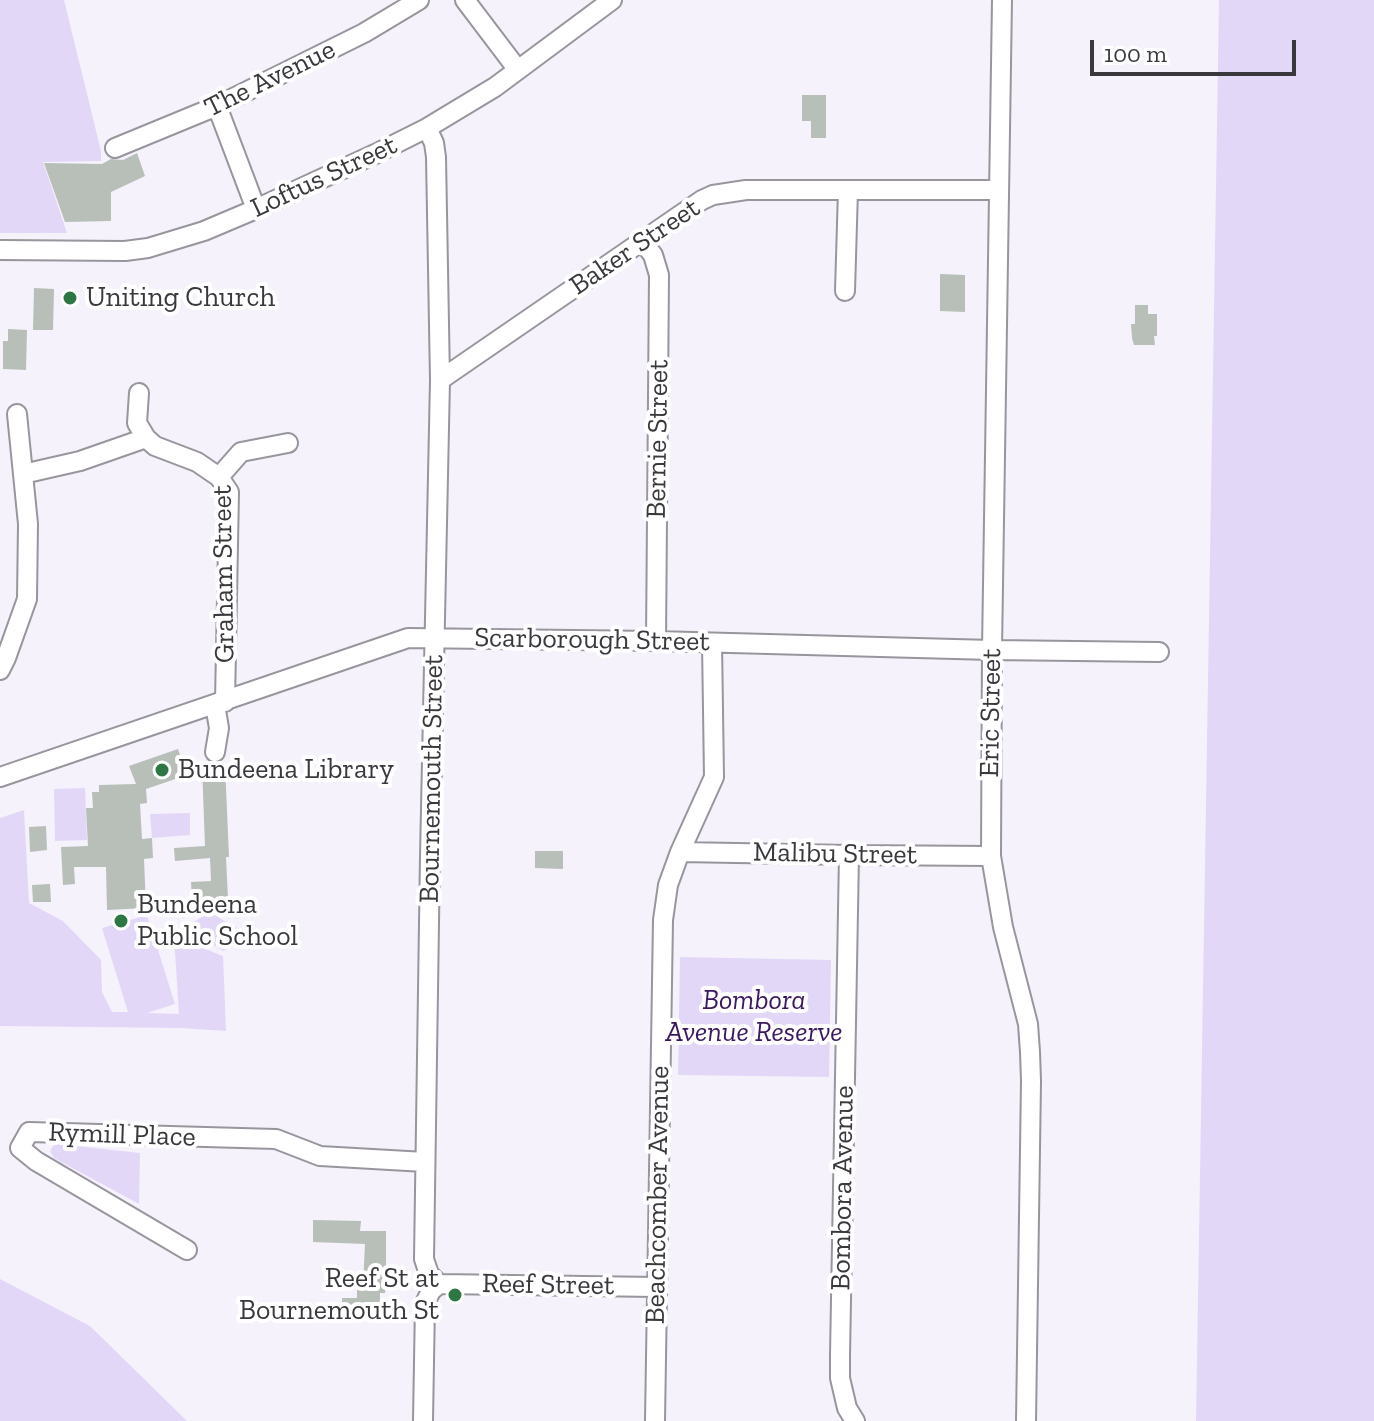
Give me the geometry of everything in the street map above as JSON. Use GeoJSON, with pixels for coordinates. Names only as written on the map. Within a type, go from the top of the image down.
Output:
{"type":"FeatureCollection","features":[{"type":"Feature","properties":{"kind":"street","name":"The Avenue"},"geometry":{"type":"LineString","coordinates":[[115,148],[217,106],[364,33],[419,0]]}},
{"type":"Feature","properties":{"kind":"street"},"geometry":{"type":"LineString","coordinates":[[465,0],[518,70]]}},
{"type":"Feature","properties":{"kind":"street","name":"Loftus Street"},"geometry":{"type":"LineString","coordinates":[[0,250],[112,252],[148,248],[204,231],[427,128],[495,87],[612,0]]}},
{"type":"Feature","properties":{"kind":"street","name":"Eric Street"},"geometry":{"type":"LineString","coordinates":[[1002,0],[991,856],[1003,927],[1028,1024],[1030,1052],[1026,1421]]}},
{"type":"Feature","properties":{"kind":"street"},"geometry":{"type":"LineString","coordinates":[[217,106],[256,209]]}},
{"type":"Feature","properties":{"kind":"street","name":"Bournemouth Street"},"geometry":{"type":"LineString","coordinates":[[427,128],[436,157],[440,380],[424,1259],[429,1274],[439,1284]]}},
{"type":"Feature","properties":{"kind":"street"},"geometry":{"type":"LineString","coordinates":[[845,291],[848,190]]}},
{"type":"Feature","properties":{"kind":"street","name":"Baker Street"},"geometry":{"type":"LineString","coordinates":[[440,380],[702,200],[725,192],[999,190]]}},
{"type":"Feature","properties":{"kind":"street","name":"Bernie Street"},"geometry":{"type":"LineString","coordinates":[[642,241],[653,255],[659,275],[656,641]]}},
{"type":"Feature","properties":{"kind":"street"},"geometry":{"type":"LineString","coordinates":[[139,393],[137,423],[146,438],[155,446],[197,462],[219,477]]}},
{"type":"Feature","properties":{"kind":"street"},"geometry":{"type":"LineString","coordinates":[[0,670],[27,599],[28,524],[17,414]]}},
{"type":"Feature","properties":{"kind":"street"},"geometry":{"type":"LineString","coordinates":[[23,474],[80,461],[146,438]]}},
{"type":"Feature","properties":{"kind":"street","name":"Graham Street"},"geometry":{"type":"LineString","coordinates":[[215,752],[219,728],[229,492],[219,477],[241,452],[288,443]]}},
{"type":"Feature","properties":{"kind":"street","name":"Scarborough Street"},"geometry":{"type":"LineString","coordinates":[[0,777],[408,638],[1159,652]]}},
{"type":"Feature","properties":{"kind":"street","name":"Beachcomber Avenue"},"geometry":{"type":"LineString","coordinates":[[655,1421],[663,920],[668,885],[714,777],[712,643]]}},
{"type":"Feature","properties":{"kind":"street","name":"Malibu Street"},"geometry":{"type":"LineString","coordinates":[[680,852],[991,856]]}},
{"type":"Feature","properties":{"kind":"street","name":"Bombora Avenue"},"geometry":{"type":"LineString","coordinates":[[849,855],[840,1378],[847,1408],[855,1421]]}},
{"type":"Feature","properties":{"kind":"street","name":"Rymill Place"},"geometry":{"type":"LineString","coordinates":[[187,1250],[36,1161],[20,1148],[29,1132],[276,1139],[320,1156],[425,1162]]}},
{"type":"Feature","properties":{"kind":"street"},"geometry":{"type":"LineString","coordinates":[[423,1421],[425,1303],[439,1284]]}},
{"type":"Feature","properties":{"kind":"street","name":"Reef Street"},"geometry":{"type":"LineString","coordinates":[[439,1284],[657,1287]]}},
{"type":"Feature","properties":{"kind":"green space"},"geometry":{"type":"Polygon","coordinates":[[[0,0],[64,0],[101,151],[101,161],[43,162],[67,233],[0,233],[0,0]]]}},
{"type":"Feature","properties":{"kind":"green space"},"geometry":{"type":"Polygon","coordinates":[[[1219,0],[1374,0],[1374,1421],[1196,1421],[1219,0]]]}},
{"type":"Feature","properties":{"kind":"green space"},"geometry":{"type":"Polygon","coordinates":[[[85,788],[87,840],[55,841],[54,789],[85,788]]]}},
{"type":"Feature","properties":{"kind":"green space"},"geometry":{"type":"Polygon","coordinates":[[[24,810],[29,903],[63,921],[101,960],[102,992],[112,1012],[128,1012],[102,928],[147,915],[175,1004],[147,1013],[179,1014],[174,937],[223,956],[226,1031],[0,1026],[0,818],[24,810]]]}},
{"type":"Feature","properties":{"kind":"green space"},"geometry":{"type":"Polygon","coordinates":[[[190,813],[190,835],[152,838],[150,814],[190,813]]]}},
{"type":"Feature","properties":{"kind":"green space"},"geometry":{"type":"Polygon","coordinates":[[[209,912],[237,928],[237,944],[223,951],[209,942],[201,931],[191,933],[191,924],[209,912]]]}},
{"type":"Feature","properties":{"kind":"green space","name":"Bombora Avenue Reserve"},"geometry":{"type":"Polygon","coordinates":[[[680,957],[831,960],[829,1077],[678,1075],[680,957]]]}},
{"type":"Feature","properties":{"kind":"green space"},"geometry":{"type":"Polygon","coordinates":[[[58,1144],[140,1153],[139,1204],[54,1158],[50,1151],[58,1144]]]}},
{"type":"Feature","properties":{"kind":"green space"},"geometry":{"type":"Polygon","coordinates":[[[0,1279],[90,1326],[187,1421],[0,1421],[0,1279]]]}},
{"type":"Feature","properties":{"kind":"building"},"geometry":{"type":"Polygon","coordinates":[[[802,95],[826,95],[826,138],[811,138],[811,121],[802,121],[802,95]]]}},
{"type":"Feature","properties":{"kind":"building"},"geometry":{"type":"Polygon","coordinates":[[[137,153],[145,176],[111,192],[111,221],[65,222],[44,163],[102,164],[111,159],[123,160],[137,153]]]}},
{"type":"Feature","properties":{"kind":"building"},"geometry":{"type":"Polygon","coordinates":[[[940,274],[965,275],[965,312],[940,311],[940,274]]]}},
{"type":"Feature","properties":{"kind":"building"},"geometry":{"type":"Polygon","coordinates":[[[34,288],[54,289],[53,330],[33,330],[34,288]]]}},
{"type":"Feature","properties":{"kind":"building"},"geometry":{"type":"Polygon","coordinates":[[[1135,305],[1148,305],[1148,314],[1157,314],[1155,345],[1134,345],[1131,324],[1135,324],[1135,305]]]}},
{"type":"Feature","properties":{"kind":"building"},"geometry":{"type":"Polygon","coordinates":[[[8,329],[27,330],[26,370],[3,369],[3,341],[8,341],[8,329]]]}},
{"type":"Feature","properties":{"kind":"building"},"geometry":{"type":"Polygon","coordinates":[[[178,749],[187,775],[146,789],[147,803],[140,804],[142,839],[152,838],[153,858],[144,859],[146,908],[107,910],[106,867],[74,867],[75,884],[63,885],[61,847],[88,846],[86,808],[93,808],[92,792],[99,792],[99,785],[136,784],[129,766],[178,749]]]}},
{"type":"Feature","properties":{"kind":"building"},"geometry":{"type":"Polygon","coordinates":[[[225,765],[228,899],[192,901],[191,882],[211,881],[210,858],[175,861],[174,848],[205,846],[202,766],[225,765]]]}},
{"type":"Feature","properties":{"kind":"building"},"geometry":{"type":"Polygon","coordinates":[[[46,826],[47,850],[30,852],[29,827],[46,826]]]}},
{"type":"Feature","properties":{"kind":"building"},"geometry":{"type":"Polygon","coordinates":[[[535,851],[563,851],[563,869],[535,868],[535,851]]]}},
{"type":"Feature","properties":{"kind":"building"},"geometry":{"type":"Polygon","coordinates":[[[50,884],[51,902],[33,902],[32,885],[50,884]]]}},
{"type":"Feature","properties":{"kind":"building"},"geometry":{"type":"Polygon","coordinates":[[[313,1220],[361,1221],[360,1231],[386,1231],[386,1287],[385,1293],[380,1293],[380,1318],[342,1318],[342,1298],[357,1298],[357,1285],[363,1285],[365,1244],[313,1242],[313,1220]]]}},
{"type":"Feature","properties":{"kind":"place","name":"Uniting Church"},"geometry":{"type":"Point","coordinates":[70,298]}},
{"type":"Feature","properties":{"kind":"place","name":"Bundeena Library"},"geometry":{"type":"Point","coordinates":[162,770]}},
{"type":"Feature","properties":{"kind":"place","name":"Bundeena Public School"},"geometry":{"type":"Point","coordinates":[121,921]}},
{"type":"Feature","properties":{"kind":"place","name":"Reef St at Bournemouth St"},"geometry":{"type":"Point","coordinates":[455,1295]}}]}
